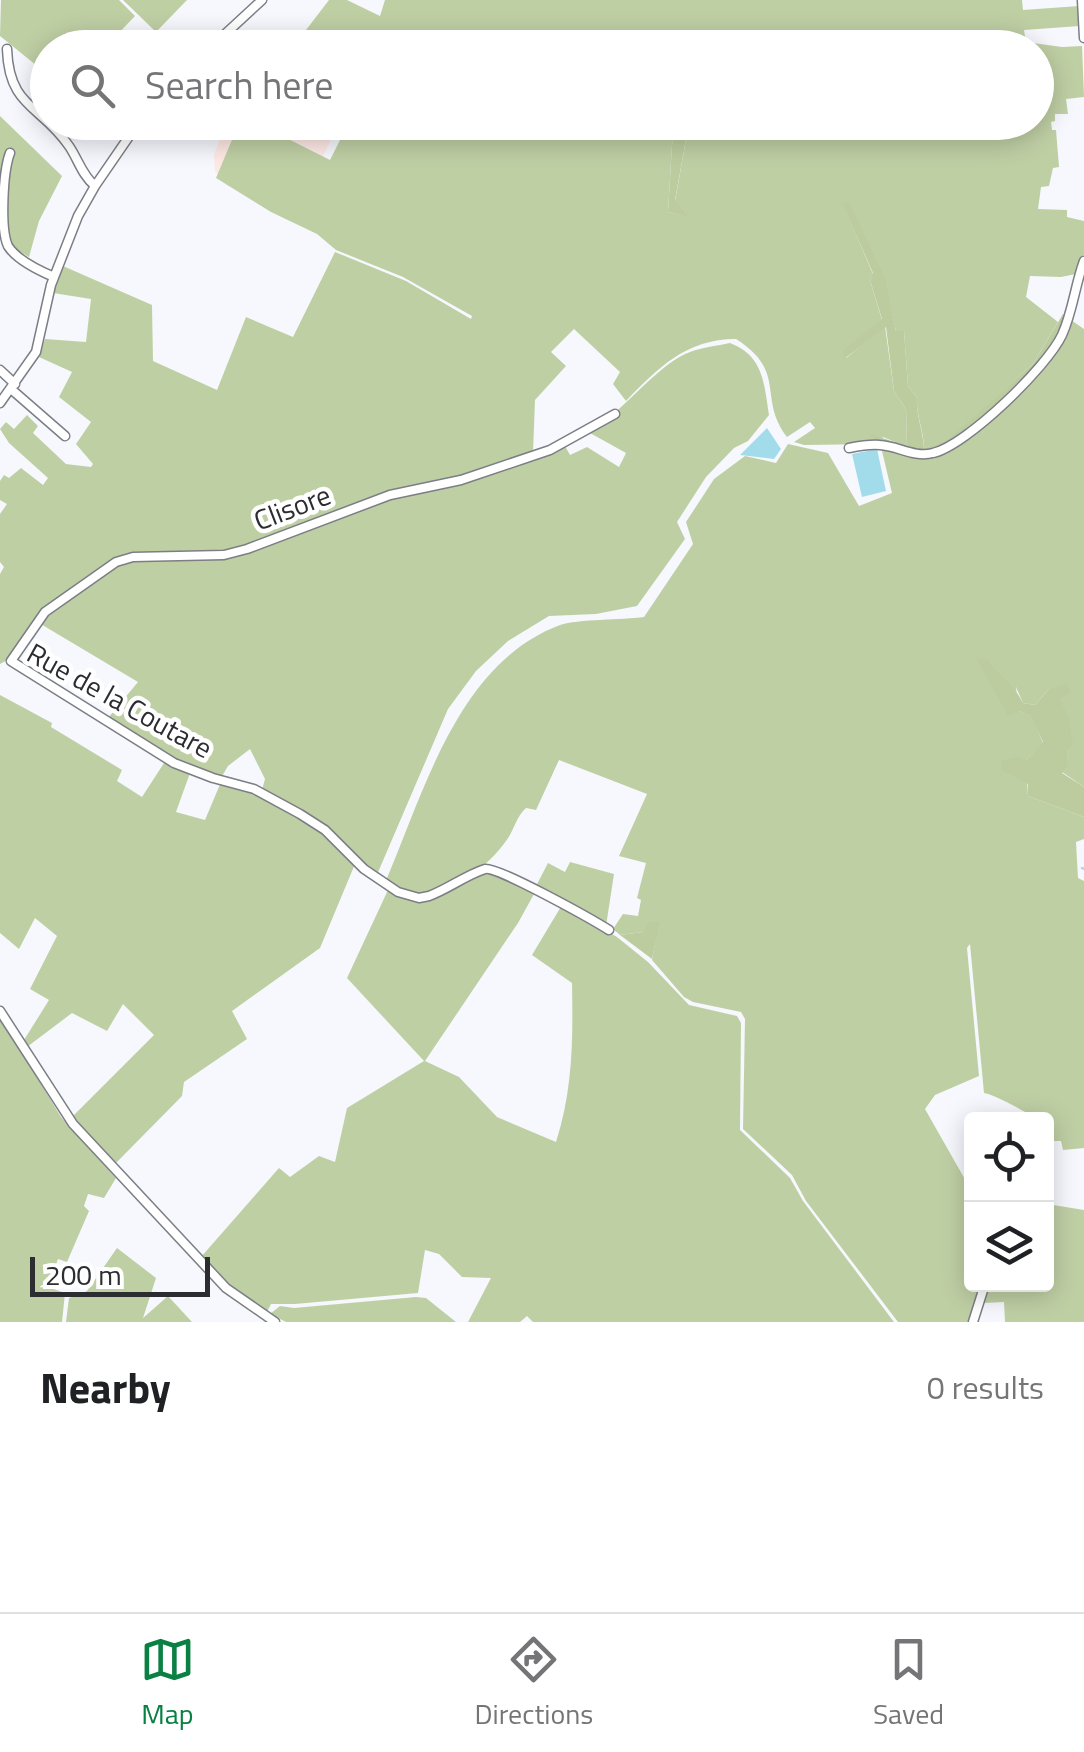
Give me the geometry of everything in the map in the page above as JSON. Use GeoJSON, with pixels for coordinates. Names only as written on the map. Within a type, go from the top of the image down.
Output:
{"type":"FeatureCollection","features":[{"type":"Feature","properties":{"kind":"street"},"geometry":{"type":"LineString","coordinates":[[230,30],[262,0]]}},
{"type":"Feature","properties":{"kind":"street"},"geometry":{"type":"LineString","coordinates":[[1082,0],[1084,38]]}},
{"type":"Feature","properties":{"kind":"street"},"geometry":{"type":"LineString","coordinates":[[6,49],[16,92],[30,106]]}},
{"type":"Feature","properties":{"kind":"street"},"geometry":{"type":"LineString","coordinates":[[65,140],[95,186]]}},
{"type":"Feature","properties":{"kind":"street"},"geometry":{"type":"LineString","coordinates":[[0,403],[36,352],[54,277],[78,216],[127,140]]}},
{"type":"Feature","properties":{"kind":"street"},"geometry":{"type":"LineString","coordinates":[[10,153],[3,171],[5,241],[13,252],[54,277]]}},
{"type":"Feature","properties":{"kind":"street"},"geometry":{"type":"LineString","coordinates":[[849,448],[884,445],[931,454],[969,432],[1040,369],[1052,352],[1070,314],[1084,260]]}},
{"type":"Feature","properties":{"kind":"street"},"geometry":{"type":"LineString","coordinates":[[0,370],[65,436]]}},
{"type":"Feature","properties":{"kind":"street","name":"Clisore"},"geometry":{"type":"LineString","coordinates":[[11,662],[44,612],[116,562],[133,557],[224,554],[246,549],[390,495],[461,480],[550,450],[615,414]]}},
{"type":"Feature","properties":{"kind":"street","name":"Rue de la Coutare"},"geometry":{"type":"LineString","coordinates":[[0,666],[11,662],[174,762],[275,800],[324,830],[364,869],[398,892],[419,898],[429,896],[488,868],[570,906],[609,930]]}},
{"type":"Feature","properties":{"kind":"street"},"geometry":{"type":"LineString","coordinates":[[0,1011],[74,1124],[226,1288],[275,1322]]}},
{"type":"Feature","properties":{"kind":"street"},"geometry":{"type":"LineString","coordinates":[[973,1322],[982,1292]]}},
{"type":"Feature","properties":{"kind":"shaded area"},"geometry":{"type":"Polygon","coordinates":[[[220,140],[238,140],[222,177],[215,172],[214,155],[220,140]]]}},
{"type":"Feature","properties":{"kind":"shaded area"},"geometry":{"type":"Polygon","coordinates":[[[291,140],[331,140],[323,156],[291,140]]]}},
{"type":"Feature","properties":{"kind":"green space"},"geometry":{"type":"Polygon","coordinates":[[[1,0],[119,0],[135,16],[122,30],[30,30],[30,60],[0,36],[1,0]]]}},
{"type":"Feature","properties":{"kind":"green space"},"geometry":{"type":"Polygon","coordinates":[[[123,0],[187,0],[158,30],[123,0]]]}},
{"type":"Feature","properties":{"kind":"green space"},"geometry":{"type":"Polygon","coordinates":[[[329,0],[347,0],[380,16],[385,0],[1022,0],[1023,10],[1079,6],[1080,26],[1024,30],[306,30],[329,0]]]}},
{"type":"Feature","properties":{"kind":"green space"},"geometry":{"type":"Polygon","coordinates":[[[1054,46],[1082,46],[1084,97],[1066,99],[1068,114],[1055,114],[1055,121],[1054,46]]]}},
{"type":"Feature","properties":{"kind":"green space"},"geometry":{"type":"Polygon","coordinates":[[[0,116],[62,176],[39,221],[29,257],[12,247],[8,238],[0,239],[0,116]]]}},
{"type":"Feature","properties":{"kind":"green space"},"geometry":{"type":"Polygon","coordinates":[[[1056,130],[1059,167],[1053,168],[1049,186],[1041,187],[1038,209],[1067,210],[1067,217],[1084,221],[1084,254],[1076,274],[1030,276],[1026,297],[1058,322],[1033,364],[946,442],[924,448],[917,398],[908,386],[904,331],[896,331],[884,278],[843,204],[873,274],[870,280],[882,320],[844,350],[846,358],[885,326],[894,391],[906,409],[907,447],[883,437],[879,444],[794,442],[815,428],[810,422],[787,437],[778,423],[762,363],[736,339],[718,340],[688,350],[662,367],[626,401],[613,384],[620,372],[574,329],[551,352],[566,366],[535,400],[533,453],[458,479],[394,491],[231,551],[117,558],[46,608],[13,657],[0,664],[0,574],[4,567],[0,562],[0,514],[7,504],[0,500],[0,481],[21,468],[43,485],[48,478],[9,443],[0,429],[6,422],[14,429],[27,415],[38,426],[33,433],[66,464],[93,464],[76,444],[91,422],[59,397],[72,372],[39,357],[45,339],[86,342],[91,299],[53,293],[63,266],[152,305],[153,361],[217,390],[246,317],[293,337],[335,252],[406,281],[471,319],[472,316],[403,277],[336,250],[317,234],[271,212],[216,178],[232,140],[291,140],[330,160],[340,140],[673,140],[668,212],[686,216],[675,201],[686,140],[1054,140],[1056,130]]]}},
{"type":"Feature","properties":{"kind":"green space"},"geometry":{"type":"Polygon","coordinates":[[[673,140],[686,140],[675,200],[688,217],[668,212],[673,140]]]}},
{"type":"Feature","properties":{"kind":"green space"},"geometry":{"type":"Polygon","coordinates":[[[849,202],[885,278],[896,331],[904,331],[908,386],[917,398],[924,448],[946,441],[1033,364],[1063,314],[1071,320],[1049,362],[948,452],[905,452],[867,433],[907,446],[906,409],[894,391],[886,327],[844,359],[843,350],[882,319],[870,280],[873,273],[842,203],[849,202]]]}},
{"type":"Feature","properties":{"kind":"green space"},"geometry":{"type":"Polygon","coordinates":[[[1071,320],[1084,329],[1084,787],[1062,772],[1067,762],[1067,732],[1060,702],[1049,689],[1035,705],[1023,703],[1016,687],[1019,711],[1032,716],[1043,743],[1026,760],[1028,796],[1084,817],[1084,839],[1076,842],[1078,878],[1084,881],[1084,1148],[1063,1150],[1061,1141],[1054,1141],[1054,1112],[1026,1112],[984,1093],[970,944],[967,948],[979,1076],[935,1095],[925,1109],[964,1178],[964,1292],[981,1292],[971,1322],[898,1322],[806,1201],[792,1175],[743,1129],[745,1019],[741,1012],[684,997],[652,960],[659,921],[643,932],[620,935],[613,929],[623,914],[638,916],[641,900],[637,898],[646,863],[619,856],[647,794],[559,760],[536,810],[526,808],[499,851],[469,876],[446,889],[422,895],[385,883],[431,771],[470,699],[495,669],[525,643],[560,625],[644,617],[693,544],[686,522],[714,479],[745,456],[776,463],[788,444],[828,453],[859,506],[892,493],[881,447],[927,456],[1030,382],[1071,320]]]}},
{"type":"Feature","properties":{"kind":"green space"},"geometry":{"type":"Polygon","coordinates":[[[730,343],[756,363],[769,415],[748,441],[734,448],[706,477],[677,522],[685,539],[637,606],[596,614],[549,616],[508,641],[476,671],[448,709],[376,877],[322,826],[262,790],[265,779],[250,749],[228,766],[221,778],[168,757],[108,718],[138,682],[39,623],[125,560],[212,558],[352,510],[565,446],[570,455],[587,447],[619,467],[626,453],[590,433],[678,358],[730,343]]]}},
{"type":"Feature","properties":{"kind":"green space"},"geometry":{"type":"Polygon","coordinates":[[[976,658],[988,660],[1023,703],[1035,705],[1049,689],[1067,683],[1071,693],[1060,699],[1069,719],[1073,745],[1067,750],[1068,765],[1062,773],[1084,787],[1084,817],[1028,796],[1028,784],[1001,770],[1001,761],[1018,757],[1026,760],[1043,742],[1031,716],[1019,711],[1008,716],[976,658]]]}},
{"type":"Feature","properties":{"kind":"green space"},"geometry":{"type":"Polygon","coordinates":[[[0,695],[52,723],[51,727],[122,770],[117,781],[142,797],[164,763],[190,773],[176,812],[205,820],[221,782],[294,814],[355,864],[320,948],[232,1011],[247,1039],[184,1082],[182,1096],[115,1164],[72,1117],[154,1035],[123,1004],[107,1031],[72,1013],[27,1047],[24,1040],[49,1000],[30,989],[57,936],[35,918],[19,949],[0,933],[0,695]]]}},
{"type":"Feature","properties":{"kind":"green space"},"geometry":{"type":"Polygon","coordinates":[[[570,862],[614,874],[606,926],[534,890],[548,863],[565,872],[570,862]]]}},
{"type":"Feature","properties":{"kind":"green space"},"geometry":{"type":"Polygon","coordinates":[[[492,870],[534,894],[425,1061],[459,1077],[497,1117],[556,1142],[569,1083],[572,983],[532,955],[562,905],[617,937],[648,962],[689,1005],[737,1016],[741,1023],[740,1130],[790,1178],[894,1322],[533,1322],[527,1316],[520,1322],[468,1322],[491,1278],[462,1277],[439,1254],[425,1250],[418,1293],[271,1304],[267,1312],[234,1291],[201,1257],[279,1168],[290,1177],[319,1156],[335,1162],[347,1108],[424,1061],[347,978],[388,890],[402,896],[428,897],[492,870]]]}},
{"type":"Feature","properties":{"kind":"green space"},"geometry":{"type":"Polygon","coordinates":[[[660,921],[652,959],[620,935],[643,932],[649,922],[660,921]]]}},
{"type":"Feature","properties":{"kind":"green space"},"geometry":{"type":"Polygon","coordinates":[[[0,1017],[61,1117],[116,1178],[104,1198],[88,1194],[84,1206],[89,1211],[67,1262],[58,1259],[48,1287],[65,1293],[62,1322],[0,1322],[0,1017]]]}},
{"type":"Feature","properties":{"kind":"green space"},"geometry":{"type":"Polygon","coordinates":[[[1054,1205],[1084,1210],[1084,1322],[1005,1322],[1004,1302],[984,1303],[986,1292],[1054,1292],[1054,1205]]]}},
{"type":"Feature","properties":{"kind":"green space"},"geometry":{"type":"Polygon","coordinates":[[[117,1248],[156,1278],[143,1318],[168,1296],[192,1322],[66,1322],[69,1298],[87,1291],[117,1248]]]}},
{"type":"Feature","properties":{"kind":"green space"},"geometry":{"type":"Polygon","coordinates":[[[426,1298],[456,1322],[286,1322],[270,1314],[280,1306],[426,1298]]]}},
{"type":"Feature","properties":{"kind":"water"},"geometry":{"type":"Polygon","coordinates":[[[767,428],[781,449],[774,459],[740,455],[767,428]]]}},
{"type":"Feature","properties":{"kind":"water"},"geometry":{"type":"Polygon","coordinates":[[[877,449],[886,491],[862,497],[852,454],[877,449]]]}}]}
